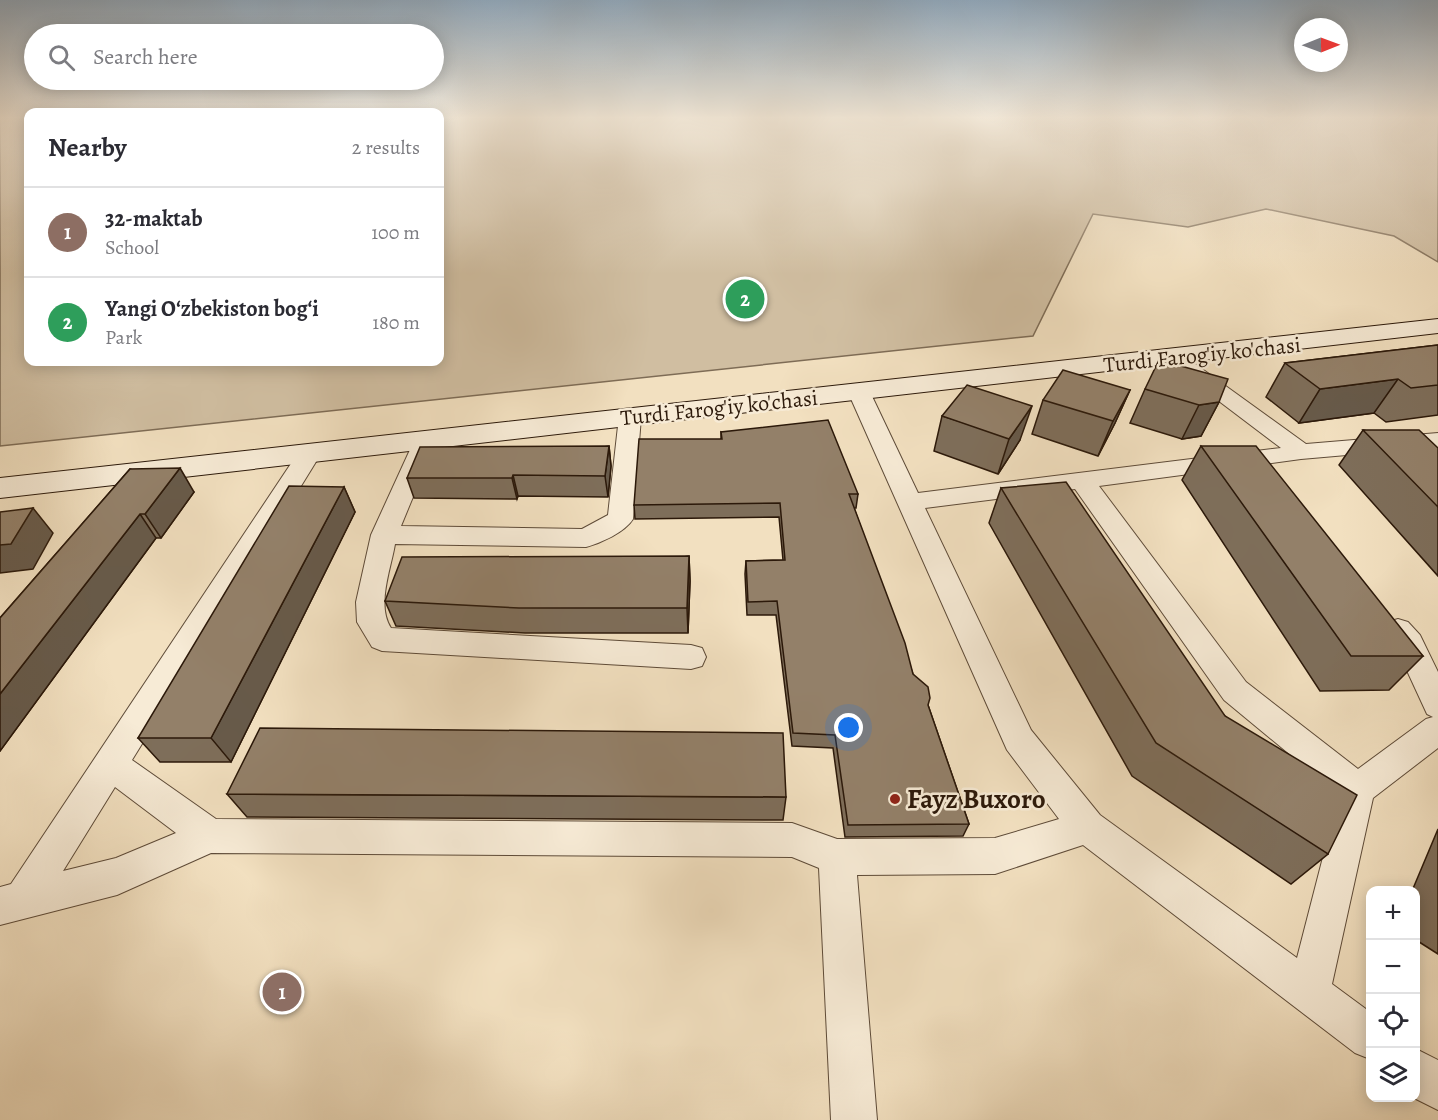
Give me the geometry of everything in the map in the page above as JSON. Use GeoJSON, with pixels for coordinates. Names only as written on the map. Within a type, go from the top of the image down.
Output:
{"type":"FeatureCollection","features":[{"type":"Feature","properties":{"kind":"main road","name":"Turdi Farog'iy ko'chasi"},"geometry":{"type":"LineString","coordinates":[[0,488],[1438,326]]}},
{"type":"Feature","properties":{"kind":"street"},"geometry":{"type":"LineString","coordinates":[[1173,357],[1301,452]]}},
{"type":"Feature","properties":{"kind":"street"},"geometry":{"type":"LineString","coordinates":[[859,392],[1019,740],[1087,827],[1366,1034]]}},
{"type":"Feature","properties":{"kind":"street"},"geometry":{"type":"LineString","coordinates":[[384,535],[586,538],[620,519],[630,417]]}},
{"type":"Feature","properties":{"kind":"street"},"geometry":{"type":"LineString","coordinates":[[426,439],[384,535],[370,602],[372,622],[382,639],[691,657]]}},
{"type":"Feature","properties":{"kind":"street"},"geometry":{"type":"LineString","coordinates":[[909,502],[1082,481],[1266,469],[1301,452],[1438,440]]}},
{"type":"Feature","properties":{"kind":"street"},"geometry":{"type":"LineString","coordinates":[[11,903],[110,764],[310,452]]}},
{"type":"Feature","properties":{"kind":"street"},"geometry":{"type":"LineString","coordinates":[[1082,481],[1235,691],[1358,789]]}},
{"type":"Feature","properties":{"kind":"street"},"geometry":{"type":"LineString","coordinates":[[1378,606],[1408,643],[1438,705]]}},
{"type":"Feature","properties":{"kind":"street"},"geometry":{"type":"LineString","coordinates":[[1309,992],[1358,789],[1438,729]]}},
{"type":"Feature","properties":{"kind":"street"},"geometry":{"type":"LineString","coordinates":[[110,764],[210,836]]}},
{"type":"Feature","properties":{"kind":"street"},"geometry":{"type":"LineString","coordinates":[[11,903],[117,876],[210,836],[792,840],[837,857],[995,855],[1087,827]]}},
{"type":"Feature","properties":{"kind":"street"},"geometry":{"type":"LineString","coordinates":[[837,857],[854,1120]]}},
{"type":"Feature","properties":{"kind":"street"},"geometry":{"type":"LineString","coordinates":[[1420,1074],[1438,1088]]}},
{"type":"Feature","properties":{"kind":"shaded area"},"geometry":{"type":"Polygon","coordinates":[[[0,170],[24,170],[24,366],[444,366],[444,170],[1438,170],[1438,262],[1394,236],[1266,209],[1188,227],[1093,214],[1033,336],[0,446],[0,170]]]}},
{"type":"Feature","properties":{"kind":"building"},"geometry":{"type":"Polygon","coordinates":[[[1438,345],[1438,385],[1411,388],[1398,379],[1320,389],[1285,363],[1438,345]]]}},
{"type":"Feature","properties":{"kind":"building"},"geometry":{"type":"Polygon","coordinates":[[[1159,360],[1228,379],[1219,402],[1199,405],[1145,389],[1159,360]]]}},
{"type":"Feature","properties":{"kind":"building"},"geometry":{"type":"Polygon","coordinates":[[[1063,370],[1130,390],[1113,421],[1043,400],[1063,370]]]}},
{"type":"Feature","properties":{"kind":"building"},"geometry":{"type":"Polygon","coordinates":[[[967,385],[1032,406],[1009,439],[942,416],[967,385]]]}},
{"type":"Feature","properties":{"kind":"building"},"geometry":{"type":"Polygon","coordinates":[[[828,420],[858,494],[849,494],[905,643],[913,674],[928,687],[930,698],[928,705],[969,824],[848,825],[835,735],[793,733],[777,601],[748,602],[746,561],[785,560],[780,503],[634,505],[639,439],[722,439],[721,432],[828,420]]]}},
{"type":"Feature","properties":{"kind":"building"},"geometry":{"type":"Polygon","coordinates":[[[1363,430],[1419,430],[1438,448],[1438,507],[1363,430]]]}},
{"type":"Feature","properties":{"kind":"building"},"geometry":{"type":"Polygon","coordinates":[[[609,446],[605,476],[513,475],[512,478],[407,478],[420,447],[609,446]]]}},
{"type":"Feature","properties":{"kind":"building"},"geometry":{"type":"Polygon","coordinates":[[[1201,446],[1256,446],[1423,656],[1351,656],[1201,446]]]}},
{"type":"Feature","properties":{"kind":"building"},"geometry":{"type":"Polygon","coordinates":[[[180,468],[145,514],[140,514],[0,694],[0,618],[130,469],[180,468]]]}},
{"type":"Feature","properties":{"kind":"building"},"geometry":{"type":"Polygon","coordinates":[[[1066,482],[1225,716],[1357,795],[1328,854],[1156,743],[1001,488],[1066,482]]]}},
{"type":"Feature","properties":{"kind":"building"},"geometry":{"type":"Polygon","coordinates":[[[289,486],[344,487],[211,738],[138,738],[289,486]]]}},
{"type":"Feature","properties":{"kind":"building"},"geometry":{"type":"Polygon","coordinates":[[[33,508],[11,544],[0,545],[0,512],[33,508]]]}},
{"type":"Feature","properties":{"kind":"building"},"geometry":{"type":"Polygon","coordinates":[[[689,556],[687,608],[519,608],[385,601],[402,557],[689,556]]]}},
{"type":"Feature","properties":{"kind":"building"},"geometry":{"type":"Polygon","coordinates":[[[260,728],[783,733],[786,797],[227,794],[260,728]]]}},
{"type":"Feature","properties":{"kind":"place","name":"Yangi Oʻzbekiston bogʻi"},"geometry":{"type":"Point","coordinates":[745,299]}},
{"type":"Feature","properties":{"kind":"place","name":"Fayz Buxoro"},"geometry":{"type":"Point","coordinates":[895,799]}},
{"type":"Feature","properties":{"kind":"place","name":"32-maktab"},"geometry":{"type":"Point","coordinates":[282,992]}}]}
